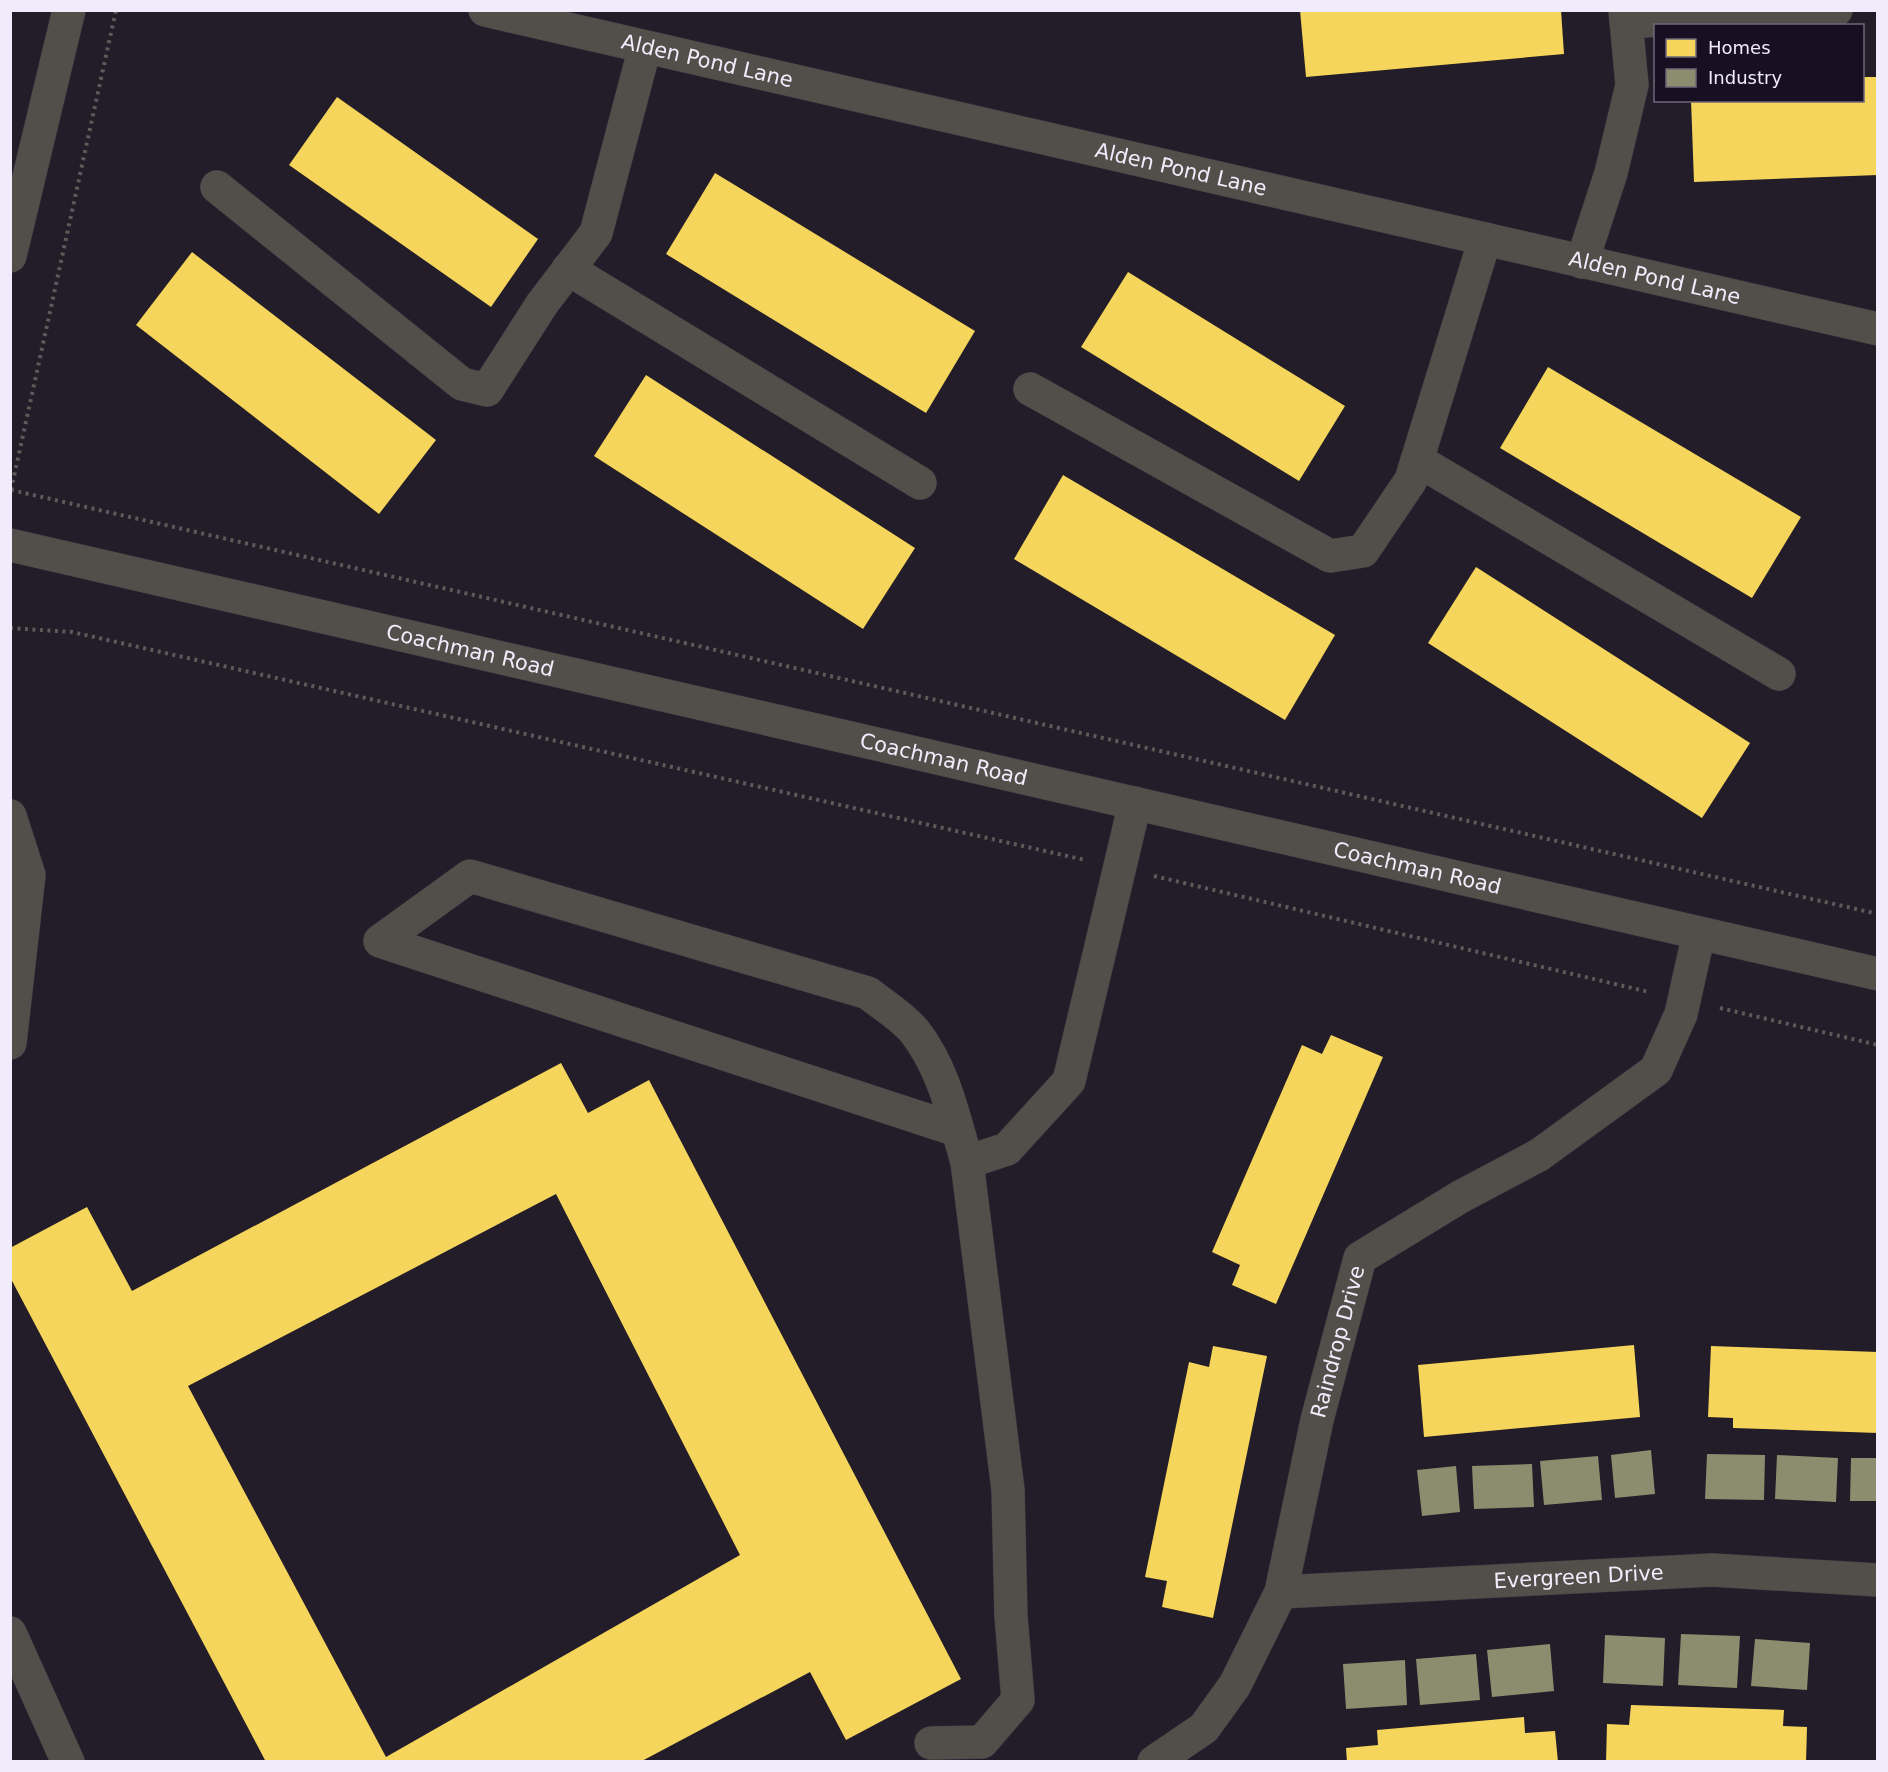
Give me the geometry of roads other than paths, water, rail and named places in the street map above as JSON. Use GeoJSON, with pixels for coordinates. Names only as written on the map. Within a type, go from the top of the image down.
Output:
{"type":"FeatureCollection","features":[{"type":"Feature","properties":{"kind":"street"},"geometry":{"type":"LineString","coordinates":[[10,256],[16,207],[69,10]]}},
{"type":"Feature","properties":{"kind":"street","name":"Alden Pond Lane"},"geometry":{"type":"LineString","coordinates":[[484,10],[599,23],[645,47],[1878,329]]}},
{"type":"Feature","properties":{"kind":"street"},"geometry":{"type":"LineString","coordinates":[[1582,262],[1611,173],[1632,85],[1625,16],[1836,10]]}},
{"type":"Feature","properties":{"kind":"street"},"geometry":{"type":"LineString","coordinates":[[217,187],[462,384],[486,390],[542,304],[596,233],[645,47]]}},
{"type":"Feature","properties":{"kind":"street"},"geometry":{"type":"LineString","coordinates":[[1030,389],[1330,556],[1363,551],[1411,480],[1485,239]]}},
{"type":"Feature","properties":{"kind":"street"},"geometry":{"type":"LineString","coordinates":[[568,269],[920,483]]}},
{"type":"Feature","properties":{"kind":"street"},"geometry":{"type":"LineString","coordinates":[[1417,460],[1779,674]]}},
{"type":"Feature","properties":{"kind":"street","name":"Coachman Road"},"geometry":{"type":"LineString","coordinates":[[10,545],[1878,974]]}},
{"type":"Feature","properties":{"kind":"street"},"geometry":{"type":"LineString","coordinates":[[967,1162],[1007,1149],[1070,1081],[1135,804]]}},
{"type":"Feature","properties":{"kind":"street"},"geometry":{"type":"LineString","coordinates":[[10,816],[29,875],[10,1042]]}},
{"type":"Feature","properties":{"kind":"street"},"geometry":{"type":"LineString","coordinates":[[931,1743],[982,1742],[1018,1700],[1011,1616],[1008,1490],[967,1162],[944,1084],[915,1031],[868,993],[470,876],[380,941],[957,1130]]}},
{"type":"Feature","properties":{"kind":"street","name":"Raindrop Drive"},"geometry":{"type":"LineString","coordinates":[[1154,1761],[1204,1728],[1235,1685],[1281,1592],[1317,1420],[1360,1258],[1460,1197],[1539,1155],[1656,1070],[1681,1014],[1699,933]]}},
{"type":"Feature","properties":{"kind":"street","name":"Evergreen Drive"},"geometry":{"type":"LineString","coordinates":[[1281,1592],[1713,1570],[1878,1580]]}},
{"type":"Feature","properties":{"kind":"street"},"geometry":{"type":"LineString","coordinates":[[10,1633],[68,1761]]}}]}
